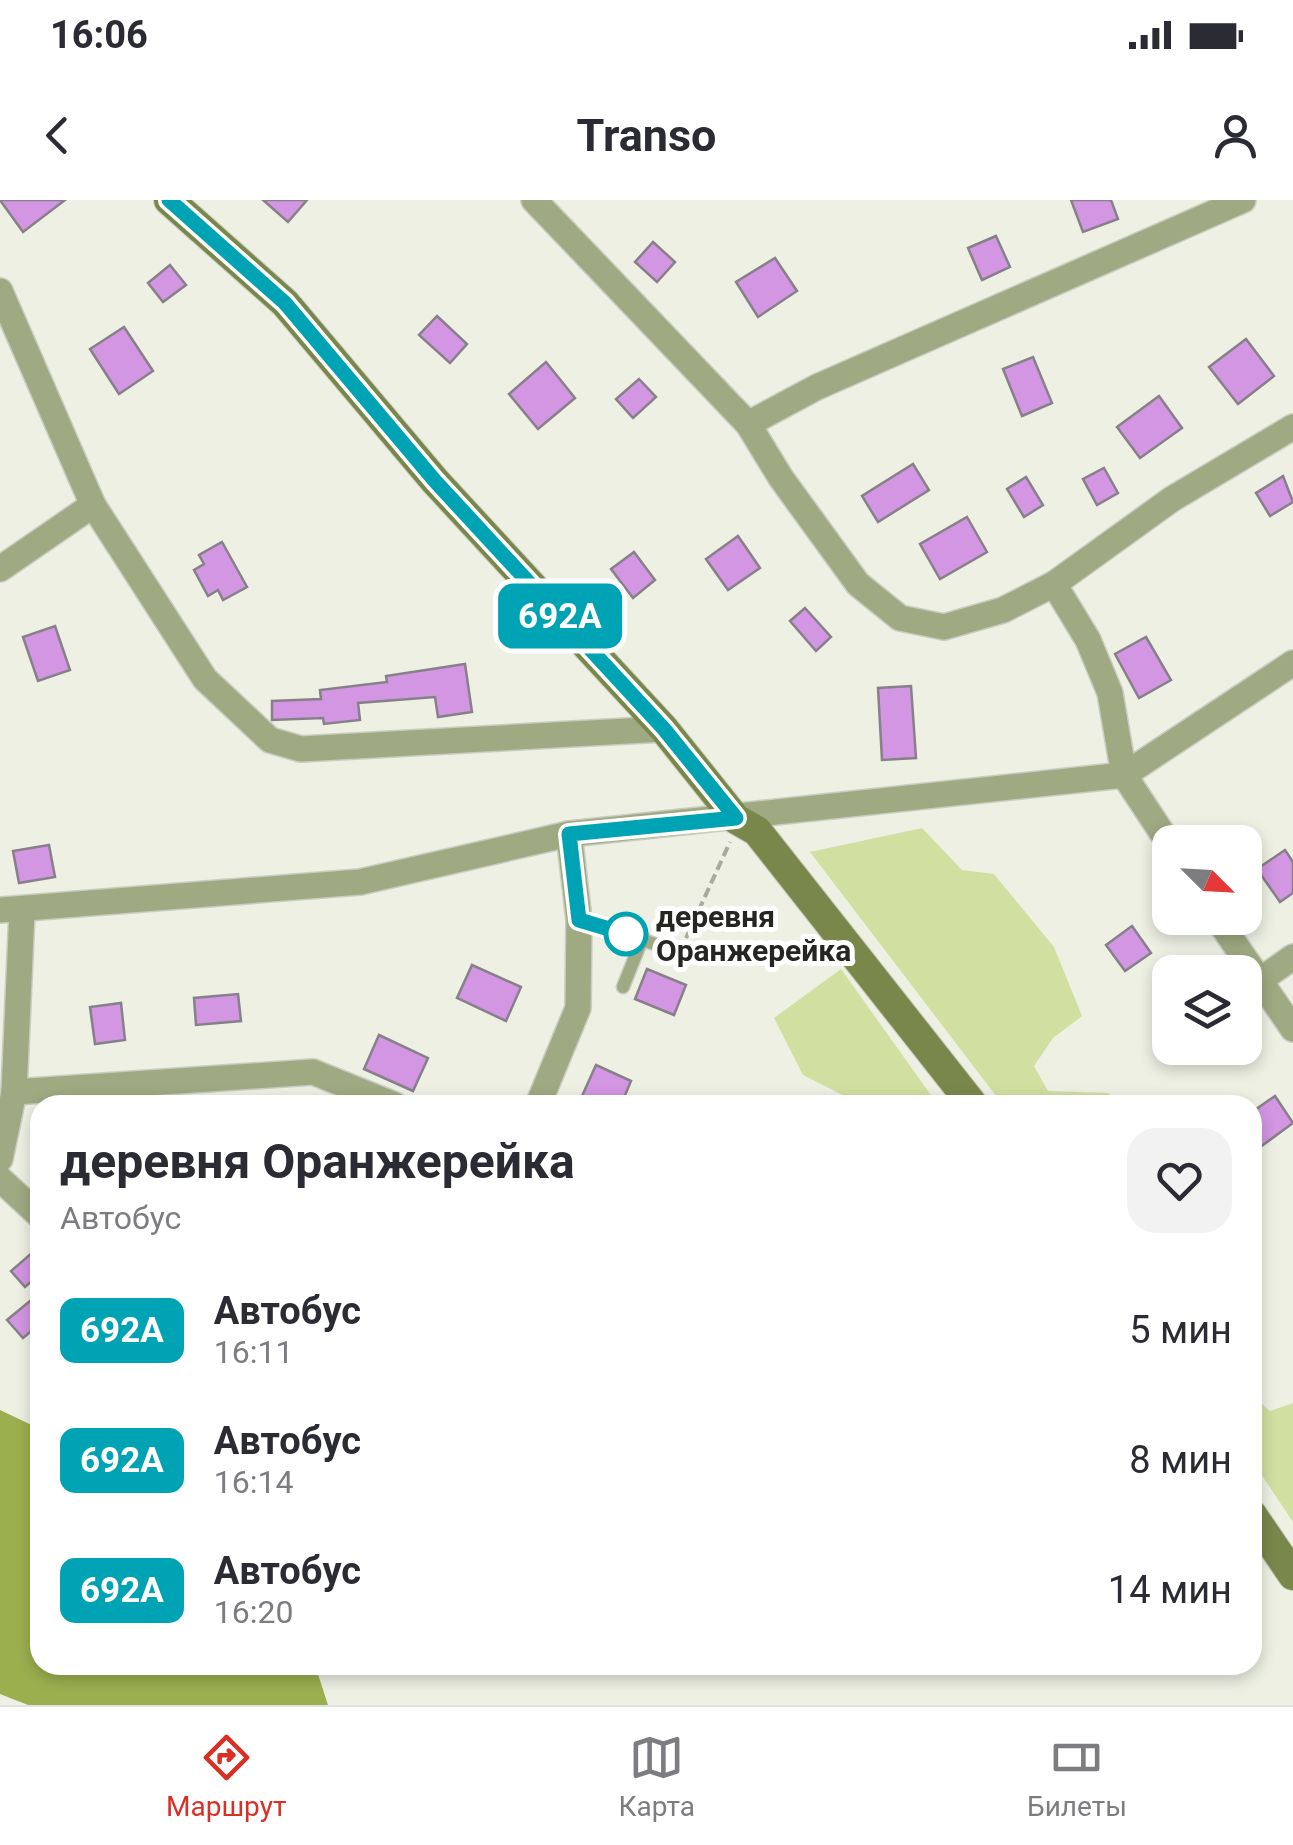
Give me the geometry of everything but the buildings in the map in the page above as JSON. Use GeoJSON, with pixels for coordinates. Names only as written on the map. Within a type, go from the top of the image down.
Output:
{"type":"FeatureCollection","features":[{"type":"Feature","properties":{"kind":"street"},"geometry":{"type":"LineString","coordinates":[[170,200],[285,303],[435,481],[664,729],[736,818],[757,831],[966,1095]]}},
{"type":"Feature","properties":{"kind":"street"},"geometry":{"type":"LineString","coordinates":[[534,200],[748,424],[781,478],[858,584],[900,618],[944,627],[1003,610],[1054,584],[1172,499],[1293,427]]}},
{"type":"Feature","properties":{"kind":"street"},"geometry":{"type":"LineString","coordinates":[[748,424],[817,387],[1243,200]]}},
{"type":"Feature","properties":{"kind":"street"},"geometry":{"type":"LineString","coordinates":[[0,291],[93,505],[205,679],[270,740],[301,750],[664,729]]}},
{"type":"Feature","properties":{"kind":"street"},"geometry":{"type":"LineString","coordinates":[[0,569],[93,505]]}},
{"type":"Feature","properties":{"kind":"street"},"geometry":{"type":"LineString","coordinates":[[1054,584],[1088,640],[1110,693],[1124,774],[1157,825]]}},
{"type":"Feature","properties":{"kind":"street"},"geometry":{"type":"LineString","coordinates":[[0,1160],[14,1092],[11,910],[360,882],[569,834],[1124,774],[1293,663]]}},
{"type":"Feature","properties":{"kind":"street"},"geometry":{"type":"LineString","coordinates":[[542,1095],[578,1008],[579,920],[569,834]]}},
{"type":"Feature","properties":{"kind":"street"},"geometry":{"type":"LineString","coordinates":[[1262,979],[1293,958]]}},
{"type":"Feature","properties":{"kind":"street"},"geometry":{"type":"LineString","coordinates":[[1262,985],[1293,1029]]}},
{"type":"Feature","properties":{"kind":"street"},"geometry":{"type":"LineString","coordinates":[[14,1092],[313,1072],[370,1095]]}},
{"type":"Feature","properties":{"kind":"street"},"geometry":{"type":"LineString","coordinates":[[0,1178],[30,1206]]}},
{"type":"Feature","properties":{"kind":"street"},"geometry":{"type":"LineString","coordinates":[[1262,1547],[1293,1576]]}},
{"type":"Feature","properties":{"kind":"lane"},"geometry":{"type":"LineString","coordinates":[[579,920],[643,937],[680,952]]}},
{"type":"Feature","properties":{"kind":"lane"},"geometry":{"type":"LineString","coordinates":[[622,987],[643,937]]}},
{"type":"Feature","properties":{"kind":"path"},"geometry":{"type":"LineString","coordinates":[[680,952],[724,854]]}},
{"type":"Feature","properties":{"kind":"shaded area"},"geometry":{"type":"Polygon","coordinates":[[[922,828],[962,870],[994,874],[1054,947],[1082,1016],[1053,1038],[1034,1066],[1048,1091],[1110,1095],[995,1095],[810,852],[922,828]]]}},
{"type":"Feature","properties":{"kind":"shaded area"},"geometry":{"type":"Polygon","coordinates":[[[841,969],[931,1095],[842,1095],[803,1075],[774,1018],[841,969]]]}},
{"type":"Feature","properties":{"kind":"shaded area"},"geometry":{"type":"Polygon","coordinates":[[[1293,1403],[1293,1522],[1262,1476],[1262,1404],[1270,1411],[1293,1403]]]}},
{"type":"Feature","properties":{"kind":"shaded area"},"geometry":{"type":"Polygon","coordinates":[[[0,1410],[30,1424],[30,1675],[318,1675],[328,1705],[28,1705],[0,1694],[0,1410]]]}},
{"type":"Feature","properties":{"kind":"bus line","name":"692А"},"geometry":{"type":"LineString","coordinates":[[169,200],[285,303],[435,481],[664,729],[736,818],[569,834],[579,920],[626,934]]}},
{"type":"Feature","properties":{"kind":"place","name":"деревня Оранжерейка"},"geometry":{"type":"Point","coordinates":[626,934]}}]}
